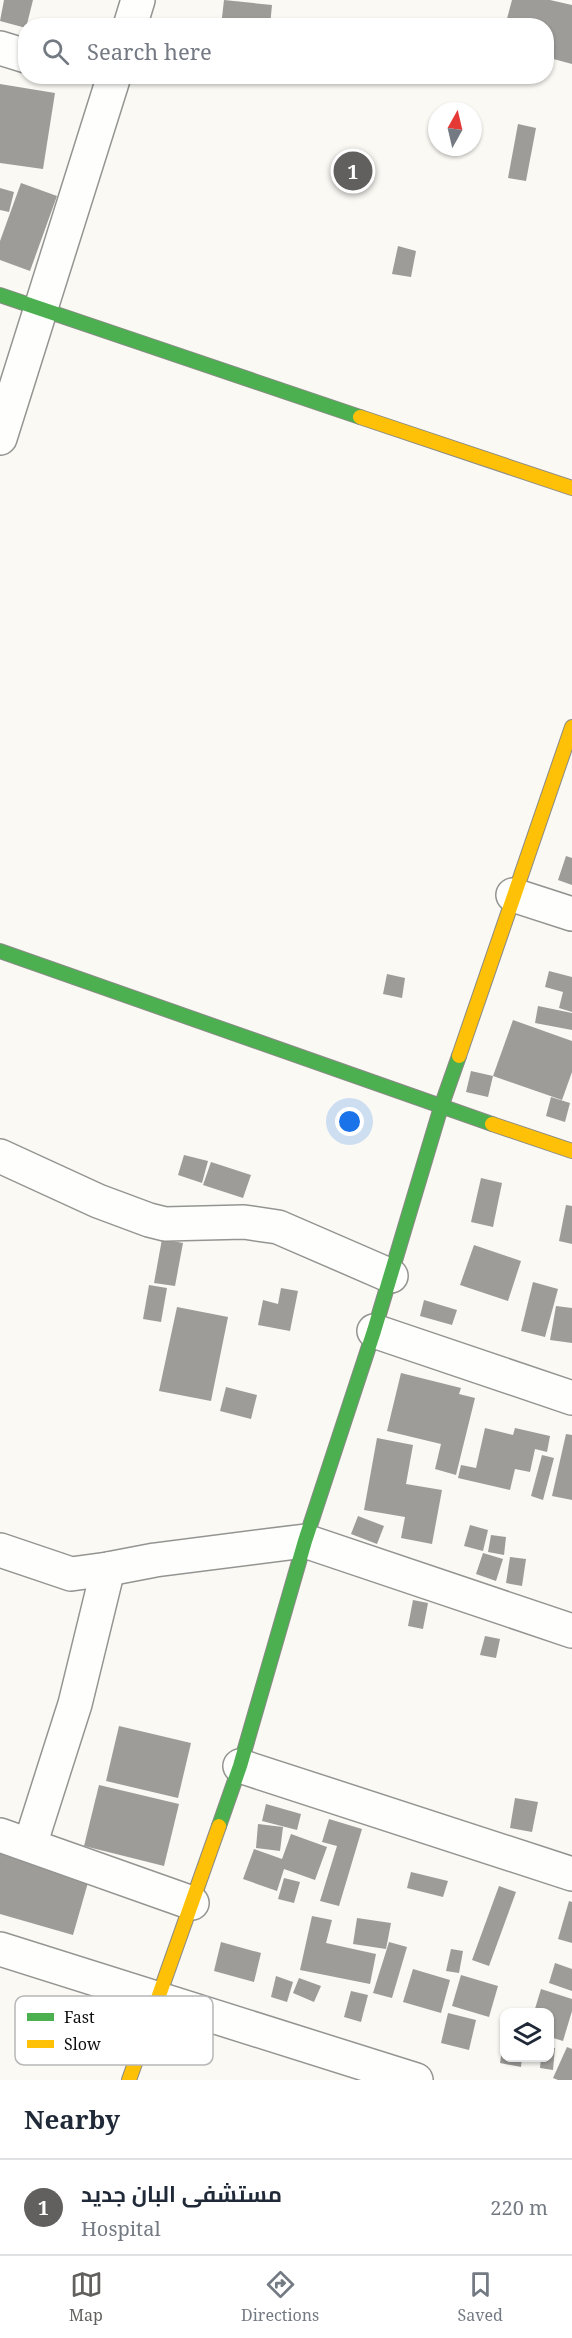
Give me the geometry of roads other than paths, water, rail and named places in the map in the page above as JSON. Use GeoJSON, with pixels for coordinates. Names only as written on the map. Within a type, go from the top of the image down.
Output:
{"type":"FeatureCollection","features":[{"type":"Feature","properties":{"kind":"street"},"geometry":{"type":"LineString","coordinates":[[132,18],[138,0]]}},
{"type":"Feature","properties":{"kind":"street"},"geometry":{"type":"LineString","coordinates":[[0,48],[18,54]]}},
{"type":"Feature","properties":{"kind":"street"},"geometry":{"type":"LineString","coordinates":[[0,438],[41,308],[104,84]]}},
{"type":"Feature","properties":{"kind":"street"},"geometry":{"type":"LineString","coordinates":[[0,295],[572,488]]}},
{"type":"Feature","properties":{"kind":"street"},"geometry":{"type":"LineString","coordinates":[[160,1996],[240,1766],[305,1541],[374,1331],[441,1107],[572,727]]}},
{"type":"Feature","properties":{"kind":"street"},"geometry":{"type":"LineString","coordinates":[[513,895],[572,914]]}},
{"type":"Feature","properties":{"kind":"street"},"geometry":{"type":"LineString","coordinates":[[0,951],[572,1151]]}},
{"type":"Feature","properties":{"kind":"street"},"geometry":{"type":"LineString","coordinates":[[0,1156],[98,1202],[149,1221],[165,1224],[244,1222],[278,1227],[391,1276]]}},
{"type":"Feature","properties":{"kind":"street"},"geometry":{"type":"LineString","coordinates":[[374,1331],[572,1398]]}},
{"type":"Feature","properties":{"kind":"street"},"geometry":{"type":"LineString","coordinates":[[0,1550],[62,1572],[79,1573],[155,1560],[305,1541],[572,1631]]}},
{"type":"Feature","properties":{"kind":"street"},"geometry":{"type":"LineString","coordinates":[[108,1569],[75,1704],[15,1840],[192,1903]]}},
{"type":"Feature","properties":{"kind":"street"},"geometry":{"type":"LineString","coordinates":[[240,1766],[572,1874]]}},
{"type":"Feature","properties":{"kind":"street"},"geometry":{"type":"LineString","coordinates":[[0,1949],[143,1996]]}},
{"type":"Feature","properties":{"kind":"street"},"geometry":{"type":"LineString","coordinates":[[213,2018],[416,2080]]}},
{"type":"Feature","properties":{"kind":"street"},"geometry":{"type":"LineString","coordinates":[[129,2080],[135,2065]]}},
{"type":"Feature","properties":{"kind":"place","name":"مستشفى البان جديد"},"geometry":{"type":"Point","coordinates":[353,171]}}]}
